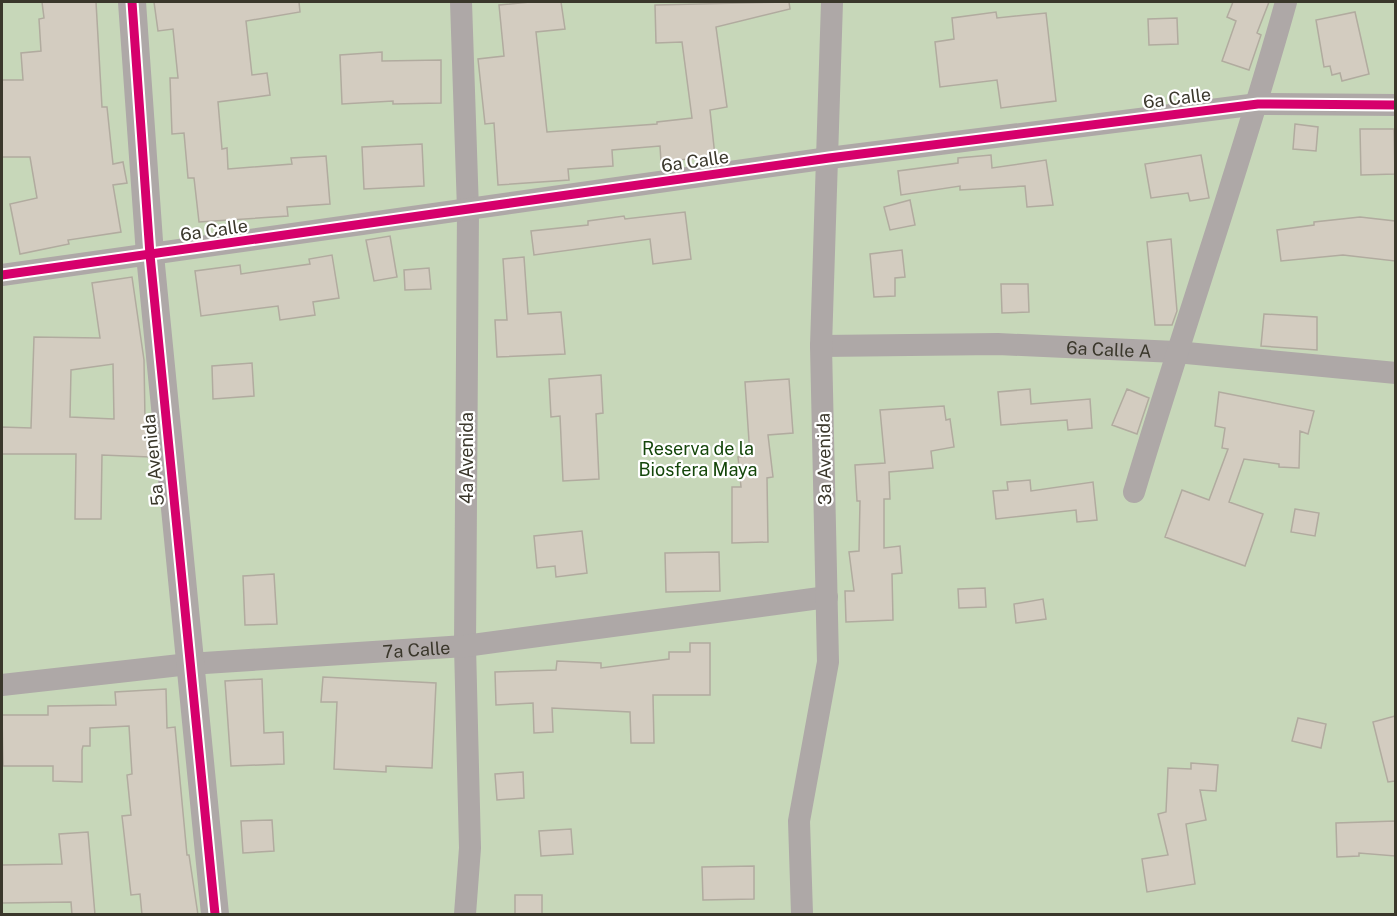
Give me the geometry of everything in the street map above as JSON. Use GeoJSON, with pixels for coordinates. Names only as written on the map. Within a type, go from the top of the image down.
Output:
{"type":"FeatureCollection","features":[{"type":"Feature","properties":{"kind":"street","name":"5a Avenida"},"geometry":{"type":"LineString","coordinates":[[132,2],[150,255],[215,915]]}},
{"type":"Feature","properties":{"kind":"street","name":"4a Avenida"},"geometry":{"type":"LineString","coordinates":[[461,2],[468,210],[465,646],[470,848],[465,915]]}},
{"type":"Feature","properties":{"kind":"street","name":"3a Avenida"},"geometry":{"type":"LineString","coordinates":[[802,915],[800,821],[828,662],[821,346],[829,158],[832,2]]}},
{"type":"Feature","properties":{"kind":"street"},"geometry":{"type":"LineString","coordinates":[[1134,492],[1176,352],[1257,104],[1286,2]]}},
{"type":"Feature","properties":{"kind":"street","name":"6a Calle"},"geometry":{"type":"LineString","coordinates":[[2,275],[829,158],[1257,104],[1395,105]]}},
{"type":"Feature","properties":{"kind":"street","name":"6a Calle A"},"geometry":{"type":"LineString","coordinates":[[821,346],[998,344],[1176,352],[1395,373]]}},
{"type":"Feature","properties":{"kind":"street","name":"7a Calle"},"geometry":{"type":"LineString","coordinates":[[2,685],[189,664],[465,646],[827,597]]}},
{"type":"Feature","properties":{"kind":"green space","name":"Reserva de la Biosfera Maya"},"geometry":{"type":"Polygon","coordinates":[[[2,2],[1395,2],[1395,914],[2,914],[2,2]]]}},
{"type":"Feature","properties":{"kind":"building"},"geometry":{"type":"Polygon","coordinates":[[[42,2],[96,2],[102,107],[107,107],[113,164],[123,162],[127,183],[113,185],[121,232],[68,240],[69,244],[20,254],[10,204],[37,198],[30,157],[2,157],[2,80],[23,80],[21,53],[41,51],[39,19],[44,18],[42,2]]]}},
{"type":"Feature","properties":{"kind":"building"},"geometry":{"type":"Polygon","coordinates":[[[154,2],[299,2],[300,12],[246,21],[252,75],[267,73],[270,95],[218,102],[222,149],[227,148],[228,169],[292,164],[291,158],[326,156],[330,204],[287,207],[288,216],[199,222],[194,178],[188,178],[184,133],[172,134],[170,78],[178,78],[173,29],[158,31],[154,2]]]}},
{"type":"Feature","properties":{"kind":"building"},"geometry":{"type":"Polygon","coordinates":[[[561,2],[565,29],[536,32],[547,132],[657,124],[657,122],[692,118],[682,42],[656,43],[655,5],[789,2],[790,9],[716,27],[727,107],[710,110],[715,156],[661,162],[660,146],[612,150],[613,166],[568,169],[569,180],[498,185],[494,123],[485,124],[478,59],[504,56],[499,5],[561,2]]]}},
{"type":"Feature","properties":{"kind":"building"},"geometry":{"type":"Polygon","coordinates":[[[1233,2],[1269,2],[1257,33],[1261,35],[1249,70],[1222,61],[1236,21],[1227,17],[1233,2]]]}},
{"type":"Feature","properties":{"kind":"building"},"geometry":{"type":"Polygon","coordinates":[[[996,12],[997,18],[1046,13],[1056,101],[1001,108],[997,80],[940,87],[935,42],[954,39],[952,18],[996,12]]]}},
{"type":"Feature","properties":{"kind":"building"},"geometry":{"type":"Polygon","coordinates":[[[1355,12],[1369,74],[1342,81],[1340,73],[1332,75],[1330,66],[1324,67],[1316,20],[1355,12]]]}},
{"type":"Feature","properties":{"kind":"building"},"geometry":{"type":"Polygon","coordinates":[[[1177,18],[1178,44],[1149,45],[1148,19],[1177,18]]]}},
{"type":"Feature","properties":{"kind":"building"},"geometry":{"type":"Polygon","coordinates":[[[382,52],[382,61],[441,60],[441,103],[393,104],[393,101],[342,104],[340,55],[382,52]]]}},
{"type":"Feature","properties":{"kind":"building"},"geometry":{"type":"Polygon","coordinates":[[[1295,124],[1318,127],[1316,151],[1293,149],[1295,124]]]}},
{"type":"Feature","properties":{"kind":"building"},"geometry":{"type":"Polygon","coordinates":[[[1360,129],[1394,129],[1395,174],[1361,175],[1360,129]]]}},
{"type":"Feature","properties":{"kind":"building"},"geometry":{"type":"Polygon","coordinates":[[[422,144],[424,186],[364,189],[362,147],[422,144]]]}},
{"type":"Feature","properties":{"kind":"building"},"geometry":{"type":"Polygon","coordinates":[[[991,155],[992,168],[1046,160],[1053,205],[1027,207],[1025,186],[960,190],[960,186],[901,195],[898,171],[958,163],[958,158],[991,155]]]}},
{"type":"Feature","properties":{"kind":"building"},"geometry":{"type":"Polygon","coordinates":[[[1201,155],[1209,198],[1190,201],[1188,193],[1151,198],[1145,164],[1201,155]]]}},
{"type":"Feature","properties":{"kind":"building"},"geometry":{"type":"Polygon","coordinates":[[[910,200],[915,225],[890,230],[884,207],[910,200]]]}},
{"type":"Feature","properties":{"kind":"building"},"geometry":{"type":"Polygon","coordinates":[[[685,212],[691,259],[653,264],[650,239],[534,255],[531,231],[588,225],[588,221],[624,216],[625,219],[685,212]]]}},
{"type":"Feature","properties":{"kind":"building"},"geometry":{"type":"Polygon","coordinates":[[[1360,217],[1395,221],[1395,261],[1343,255],[1281,261],[1277,230],[1314,225],[1314,222],[1360,217]]]}},
{"type":"Feature","properties":{"kind":"building"},"geometry":{"type":"Polygon","coordinates":[[[390,236],[397,277],[374,281],[366,240],[390,236]]]}},
{"type":"Feature","properties":{"kind":"building"},"geometry":{"type":"Polygon","coordinates":[[[1171,239],[1177,311],[1172,325],[1155,325],[1147,242],[1171,239]]]}},
{"type":"Feature","properties":{"kind":"building"},"geometry":{"type":"Polygon","coordinates":[[[902,250],[905,277],[895,278],[895,296],[874,297],[870,254],[902,250]]]}},
{"type":"Feature","properties":{"kind":"building"},"geometry":{"type":"Polygon","coordinates":[[[332,255],[339,298],[313,302],[315,315],[280,320],[278,306],[201,316],[195,271],[240,265],[241,274],[310,264],[309,259],[332,255]]]}},
{"type":"Feature","properties":{"kind":"building"},"geometry":{"type":"Polygon","coordinates":[[[524,257],[528,314],[561,312],[565,354],[497,357],[495,320],[507,320],[503,259],[524,257]]]}},
{"type":"Feature","properties":{"kind":"building"},"geometry":{"type":"Polygon","coordinates":[[[429,268],[431,289],[405,290],[404,270],[429,268]]]}},
{"type":"Feature","properties":{"kind":"building"},"geometry":{"type":"Polygon","coordinates":[[[132,277],[144,360],[145,420],[150,420],[150,457],[102,455],[101,519],[75,519],[76,454],[2,454],[2,427],[31,428],[34,337],[100,338],[92,283],[132,277]],[[113,364],[71,370],[70,417],[114,419],[113,364]]]}},
{"type":"Feature","properties":{"kind":"building"},"geometry":{"type":"Polygon","coordinates":[[[1001,284],[1028,284],[1029,312],[1002,313],[1001,284]]]}},
{"type":"Feature","properties":{"kind":"building"},"geometry":{"type":"Polygon","coordinates":[[[1264,314],[1317,317],[1317,350],[1261,346],[1264,314]]]}},
{"type":"Feature","properties":{"kind":"building"},"geometry":{"type":"Polygon","coordinates":[[[252,363],[254,396],[213,399],[212,366],[252,363]]]}},
{"type":"Feature","properties":{"kind":"building"},"geometry":{"type":"Polygon","coordinates":[[[601,375],[603,413],[596,414],[599,479],[563,481],[560,416],[551,417],[549,379],[601,375]]]}},
{"type":"Feature","properties":{"kind":"building"},"geometry":{"type":"Polygon","coordinates":[[[789,379],[793,433],[768,435],[773,477],[767,478],[768,542],[732,543],[732,487],[741,487],[738,457],[750,456],[745,382],[789,379]]]}},
{"type":"Feature","properties":{"kind":"building"},"geometry":{"type":"Polygon","coordinates":[[[1030,389],[1031,404],[1090,399],[1092,428],[1068,430],[1067,420],[1001,425],[998,392],[1030,389]]]}},
{"type":"Feature","properties":{"kind":"building"},"geometry":{"type":"Polygon","coordinates":[[[1127,389],[1149,398],[1137,434],[1112,425],[1127,389]]]}},
{"type":"Feature","properties":{"kind":"building"},"geometry":{"type":"Polygon","coordinates":[[[1219,392],[1314,411],[1308,434],[1300,431],[1299,468],[1279,467],[1279,464],[1244,459],[1229,502],[1263,514],[1245,566],[1165,537],[1182,490],[1209,500],[1228,449],[1222,448],[1225,428],[1215,426],[1219,392]]]}},
{"type":"Feature","properties":{"kind":"building"},"geometry":{"type":"Polygon","coordinates":[[[944,406],[946,420],[950,419],[954,447],[931,451],[933,468],[889,472],[890,499],[884,499],[884,548],[900,546],[902,573],[892,574],[893,620],[846,622],[845,591],[854,591],[849,552],[859,551],[860,501],[857,501],[855,465],[885,463],[880,410],[944,406]]]}},
{"type":"Feature","properties":{"kind":"building"},"geometry":{"type":"Polygon","coordinates":[[[1030,480],[1031,491],[1093,482],[1097,520],[1077,522],[1076,510],[996,519],[993,491],[1008,490],[1007,482],[1030,480]]]}},
{"type":"Feature","properties":{"kind":"building"},"geometry":{"type":"Polygon","coordinates":[[[1295,509],[1319,513],[1315,536],[1291,532],[1295,509]]]}},
{"type":"Feature","properties":{"kind":"building"},"geometry":{"type":"Polygon","coordinates":[[[582,531],[587,573],[556,577],[555,566],[537,568],[534,536],[582,531]]]}},
{"type":"Feature","properties":{"kind":"building"},"geometry":{"type":"Polygon","coordinates":[[[719,552],[720,591],[666,592],[665,553],[719,552]]]}},
{"type":"Feature","properties":{"kind":"building"},"geometry":{"type":"Polygon","coordinates":[[[274,574],[277,624],[245,625],[243,576],[274,574]]]}},
{"type":"Feature","properties":{"kind":"building"},"geometry":{"type":"Polygon","coordinates":[[[985,588],[986,607],[959,608],[958,589],[985,588]]]}},
{"type":"Feature","properties":{"kind":"building"},"geometry":{"type":"Polygon","coordinates":[[[1043,599],[1046,619],[1016,623],[1014,604],[1043,599]]]}},
{"type":"Feature","properties":{"kind":"building"},"geometry":{"type":"Polygon","coordinates":[[[690,643],[710,643],[710,695],[653,695],[654,743],[631,743],[630,712],[552,708],[553,732],[534,733],[533,703],[496,705],[495,672],[556,670],[557,661],[601,663],[601,668],[669,659],[669,652],[690,652],[690,643]]]}},
{"type":"Feature","properties":{"kind":"building"},"geometry":{"type":"Polygon","coordinates":[[[323,677],[436,683],[432,768],[386,766],[386,772],[334,769],[337,702],[321,702],[323,677]]]}},
{"type":"Feature","properties":{"kind":"building"},"geometry":{"type":"Polygon","coordinates":[[[262,679],[264,733],[283,732],[284,764],[231,766],[225,681],[262,679]]]}},
{"type":"Feature","properties":{"kind":"building"},"geometry":{"type":"Polygon","coordinates":[[[166,689],[167,728],[175,727],[187,855],[189,855],[198,915],[142,915],[140,894],[131,895],[122,816],[131,815],[127,775],[132,774],[129,726],[90,728],[90,746],[83,746],[82,750],[82,782],[53,781],[53,766],[3,766],[2,715],[48,715],[48,706],[116,705],[115,692],[166,689]]]}},
{"type":"Feature","properties":{"kind":"building"},"geometry":{"type":"Polygon","coordinates":[[[1395,716],[1395,781],[1388,782],[1373,722],[1395,716]]]}},
{"type":"Feature","properties":{"kind":"building"},"geometry":{"type":"Polygon","coordinates":[[[1298,718],[1326,724],[1321,748],[1292,741],[1298,718]]]}},
{"type":"Feature","properties":{"kind":"building"},"geometry":{"type":"Polygon","coordinates":[[[1191,763],[1218,765],[1216,791],[1200,790],[1206,820],[1186,824],[1195,884],[1147,892],[1142,859],[1168,855],[1158,814],[1166,812],[1168,768],[1191,769],[1191,763]]]}},
{"type":"Feature","properties":{"kind":"building"},"geometry":{"type":"Polygon","coordinates":[[[523,772],[524,798],[497,800],[495,774],[523,772]]]}},
{"type":"Feature","properties":{"kind":"building"},"geometry":{"type":"Polygon","coordinates":[[[272,820],[274,851],[243,853],[241,821],[272,820]]]}},
{"type":"Feature","properties":{"kind":"building"},"geometry":{"type":"Polygon","coordinates":[[[1395,821],[1395,856],[1359,853],[1359,856],[1337,857],[1336,823],[1395,821]]]}},
{"type":"Feature","properties":{"kind":"building"},"geometry":{"type":"Polygon","coordinates":[[[571,829],[573,854],[541,856],[539,831],[571,829]]]}},
{"type":"Feature","properties":{"kind":"building"},"geometry":{"type":"Polygon","coordinates":[[[88,832],[95,915],[72,915],[71,902],[2,903],[2,865],[62,864],[59,834],[88,832]]]}},
{"type":"Feature","properties":{"kind":"building"},"geometry":{"type":"Polygon","coordinates":[[[754,866],[754,899],[703,900],[702,867],[754,866]]]}},
{"type":"Feature","properties":{"kind":"building"},"geometry":{"type":"Polygon","coordinates":[[[515,895],[542,895],[542,915],[515,915],[515,895]]]}},
{"type":"Feature","properties":{"kind":"cycle path"},"geometry":{"type":"LineString","coordinates":[[132,2],[150,255],[215,914]]}},
{"type":"Feature","properties":{"kind":"cycle path"},"geometry":{"type":"LineString","coordinates":[[2,275],[829,158],[1258,104],[1396,105]]}}]}
